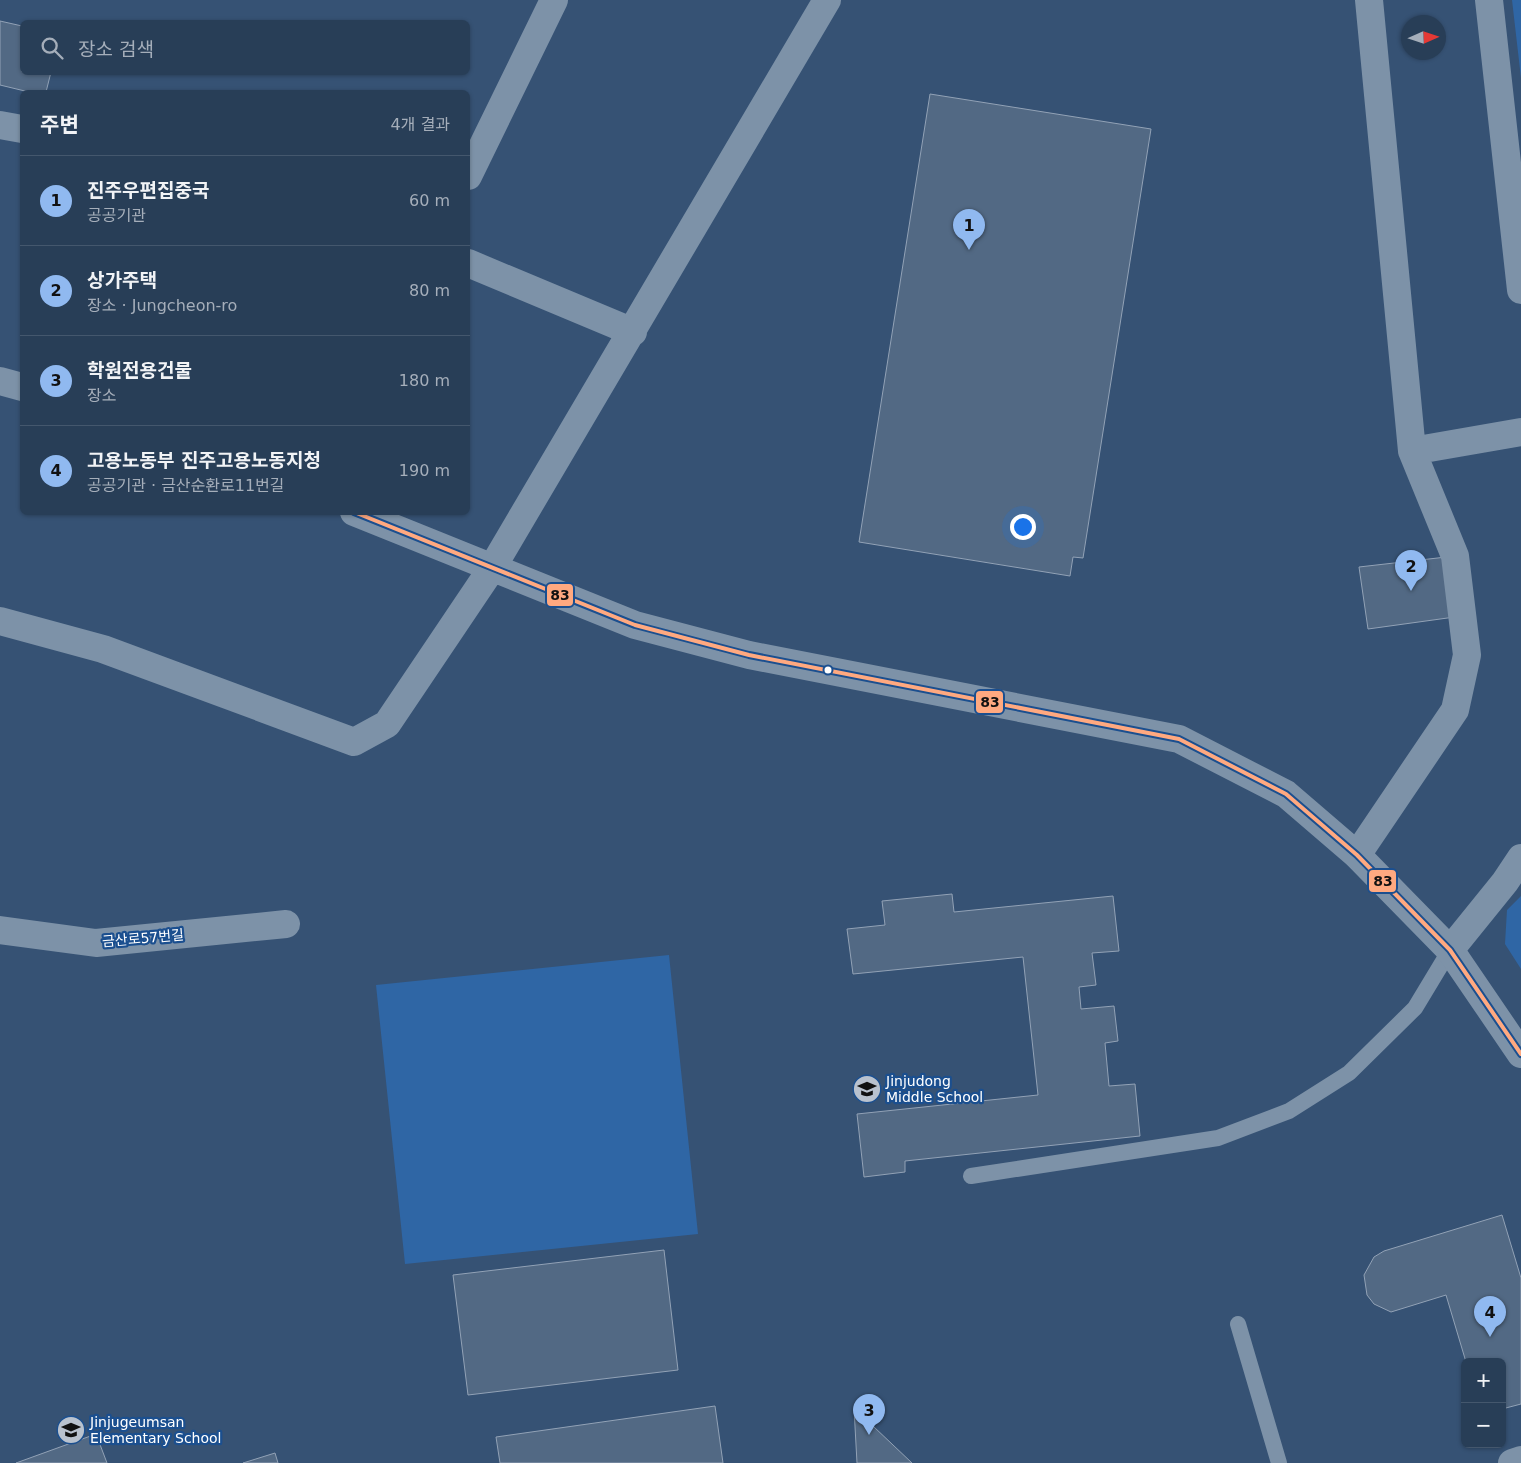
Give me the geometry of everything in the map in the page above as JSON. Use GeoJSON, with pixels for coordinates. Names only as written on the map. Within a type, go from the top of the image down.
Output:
{"type":"FeatureCollection","features":[{"type":"Feature","properties":{"kind":"street"},"geometry":{"type":"LineString","coordinates":[[470,172],[554,0]]}},
{"type":"Feature","properties":{"kind":"street"},"geometry":{"type":"LineString","coordinates":[[0,621],[103,649],[354,742],[387,724],[492,568],[633,332],[827,0]]}},
{"type":"Feature","properties":{"kind":"street"},"geometry":{"type":"LineString","coordinates":[[1357,855],[1455,710],[1467,654],[1455,556],[1412,451],[1369,0]]}},
{"type":"Feature","properties":{"kind":"street"},"geometry":{"type":"LineString","coordinates":[[1489,0],[1521,290]]}},
{"type":"Feature","properties":{"kind":"street"},"geometry":{"type":"LineString","coordinates":[[0,125],[20,129]]}},
{"type":"Feature","properties":{"kind":"street"},"geometry":{"type":"LineString","coordinates":[[470,264],[633,332]]}},
{"type":"Feature","properties":{"kind":"street"},"geometry":{"type":"LineString","coordinates":[[0,381],[20,386]]}},
{"type":"Feature","properties":{"kind":"street"},"geometry":{"type":"LineString","coordinates":[[1412,451],[1521,432]]}},
{"type":"Feature","properties":{"kind":"street"},"geometry":{"type":"LineString","coordinates":[[361,515],[635,625],[748,655],[1179,739],[1286,794],[1357,855],[1450,950],[1521,1054]]}},
{"type":"Feature","properties":{"kind":"street"},"geometry":{"type":"LineString","coordinates":[[1450,950],[1506,882],[1521,858]]}},
{"type":"Feature","properties":{"kind":"street","name":"금산로57번길"},"geometry":{"type":"LineString","coordinates":[[0,930],[96,943],[286,924]]}},
{"type":"Feature","properties":{"kind":"street"},"geometry":{"type":"LineString","coordinates":[[1512,1463],[1521,1460]]}},
{"type":"Feature","properties":{"kind":"lane"},"geometry":{"type":"LineString","coordinates":[[971,1176],[1218,1138],[1289,1112],[1349,1073],[1415,1008],[1450,950]]}},
{"type":"Feature","properties":{"kind":"lane"},"geometry":{"type":"LineString","coordinates":[[1238,1324],[1279,1463]]}},
{"type":"Feature","properties":{"kind":"shaded area"},"geometry":{"type":"Polygon","coordinates":[[[1512,0],[1521,0],[1521,78],[1512,0]]]}},
{"type":"Feature","properties":{"kind":"shaded area"},"geometry":{"type":"Polygon","coordinates":[[[1521,896],[1521,969],[1505,944],[1507,910],[1521,896]]]}},
{"type":"Feature","properties":{"kind":"shaded area"},"geometry":{"type":"Polygon","coordinates":[[[669,955],[698,1234],[405,1264],[376,985],[669,955]]]}},
{"type":"Feature","properties":{"kind":"building"},"geometry":{"type":"Polygon","coordinates":[[[0,21],[20,26],[20,75],[50,75],[46,90],[21,90],[0,85],[0,21]]]}},
{"type":"Feature","properties":{"kind":"building"},"geometry":{"type":"Polygon","coordinates":[[[930,94],[1151,129],[1083,558],[1073,557],[1070,576],[859,542],[930,94]]]}},
{"type":"Feature","properties":{"kind":"building"},"geometry":{"type":"Polygon","coordinates":[[[1455,556],[1462,616],[1368,629],[1359,567],[1455,556]]]}},
{"type":"Feature","properties":{"kind":"building"},"geometry":{"type":"Polygon","coordinates":[[[952,894],[954,912],[1113,896],[1119,951],[1092,953],[1096,985],[1079,987],[1081,1009],[1114,1006],[1118,1041],[1105,1043],[1109,1086],[1135,1084],[1140,1136],[905,1161],[905,1172],[864,1177],[857,1114],[1038,1095],[1023,957],[853,974],[847,929],[885,925],[882,901],[952,894]]]}},
{"type":"Feature","properties":{"kind":"building"},"geometry":{"type":"Polygon","coordinates":[[[1502,1215],[1521,1278],[1521,1404],[1506,1408],[1506,1358],[1465,1358],[1446,1295],[1391,1312],[1374,1304],[1367,1295],[1364,1275],[1374,1257],[1384,1251],[1502,1215]]]}},
{"type":"Feature","properties":{"kind":"building"},"geometry":{"type":"Polygon","coordinates":[[[664,1250],[678,1370],[468,1395],[453,1275],[664,1250]]]}},
{"type":"Feature","properties":{"kind":"building"},"geometry":{"type":"Polygon","coordinates":[[[715,1406],[723,1463],[500,1463],[496,1437],[715,1406]]]}},
{"type":"Feature","properties":{"kind":"building"},"geometry":{"type":"Polygon","coordinates":[[[854,1408],[912,1463],[857,1463],[854,1408]]]}},
{"type":"Feature","properties":{"kind":"building"},"geometry":{"type":"Polygon","coordinates":[[[96,1434],[107,1463],[16,1463],[96,1434]]]}},
{"type":"Feature","properties":{"kind":"building"},"geometry":{"type":"Polygon","coordinates":[[[275,1453],[278,1463],[243,1463],[275,1453]]]}},
{"type":"Feature","properties":{"kind":"transit line","name":"83"},"geometry":{"type":"LineString","coordinates":[[361,515],[635,625],[749,655],[1179,739],[1286,794],[1357,855],[1450,950],[1521,1054]]}},
{"type":"Feature","properties":{"kind":"place","name":"진주우편집중국"},"geometry":{"type":"Point","coordinates":[969,250]}},
{"type":"Feature","properties":{"kind":"place","name":"상가주택"},"geometry":{"type":"Point","coordinates":[1411,591]}},
{"type":"Feature","properties":{"kind":"place","name":"Jinjudong Middle School"},"geometry":{"type":"Point","coordinates":[867,1089]}},
{"type":"Feature","properties":{"kind":"place","name":"고용노동부 진주고용노동지청"},"geometry":{"type":"Point","coordinates":[1490,1337]}},
{"type":"Feature","properties":{"kind":"place","name":"Jinjugeumsan Elementary School"},"geometry":{"type":"Point","coordinates":[71,1430]}},
{"type":"Feature","properties":{"kind":"place","name":"학원전용건물"},"geometry":{"type":"Point","coordinates":[869,1435]}}]}
